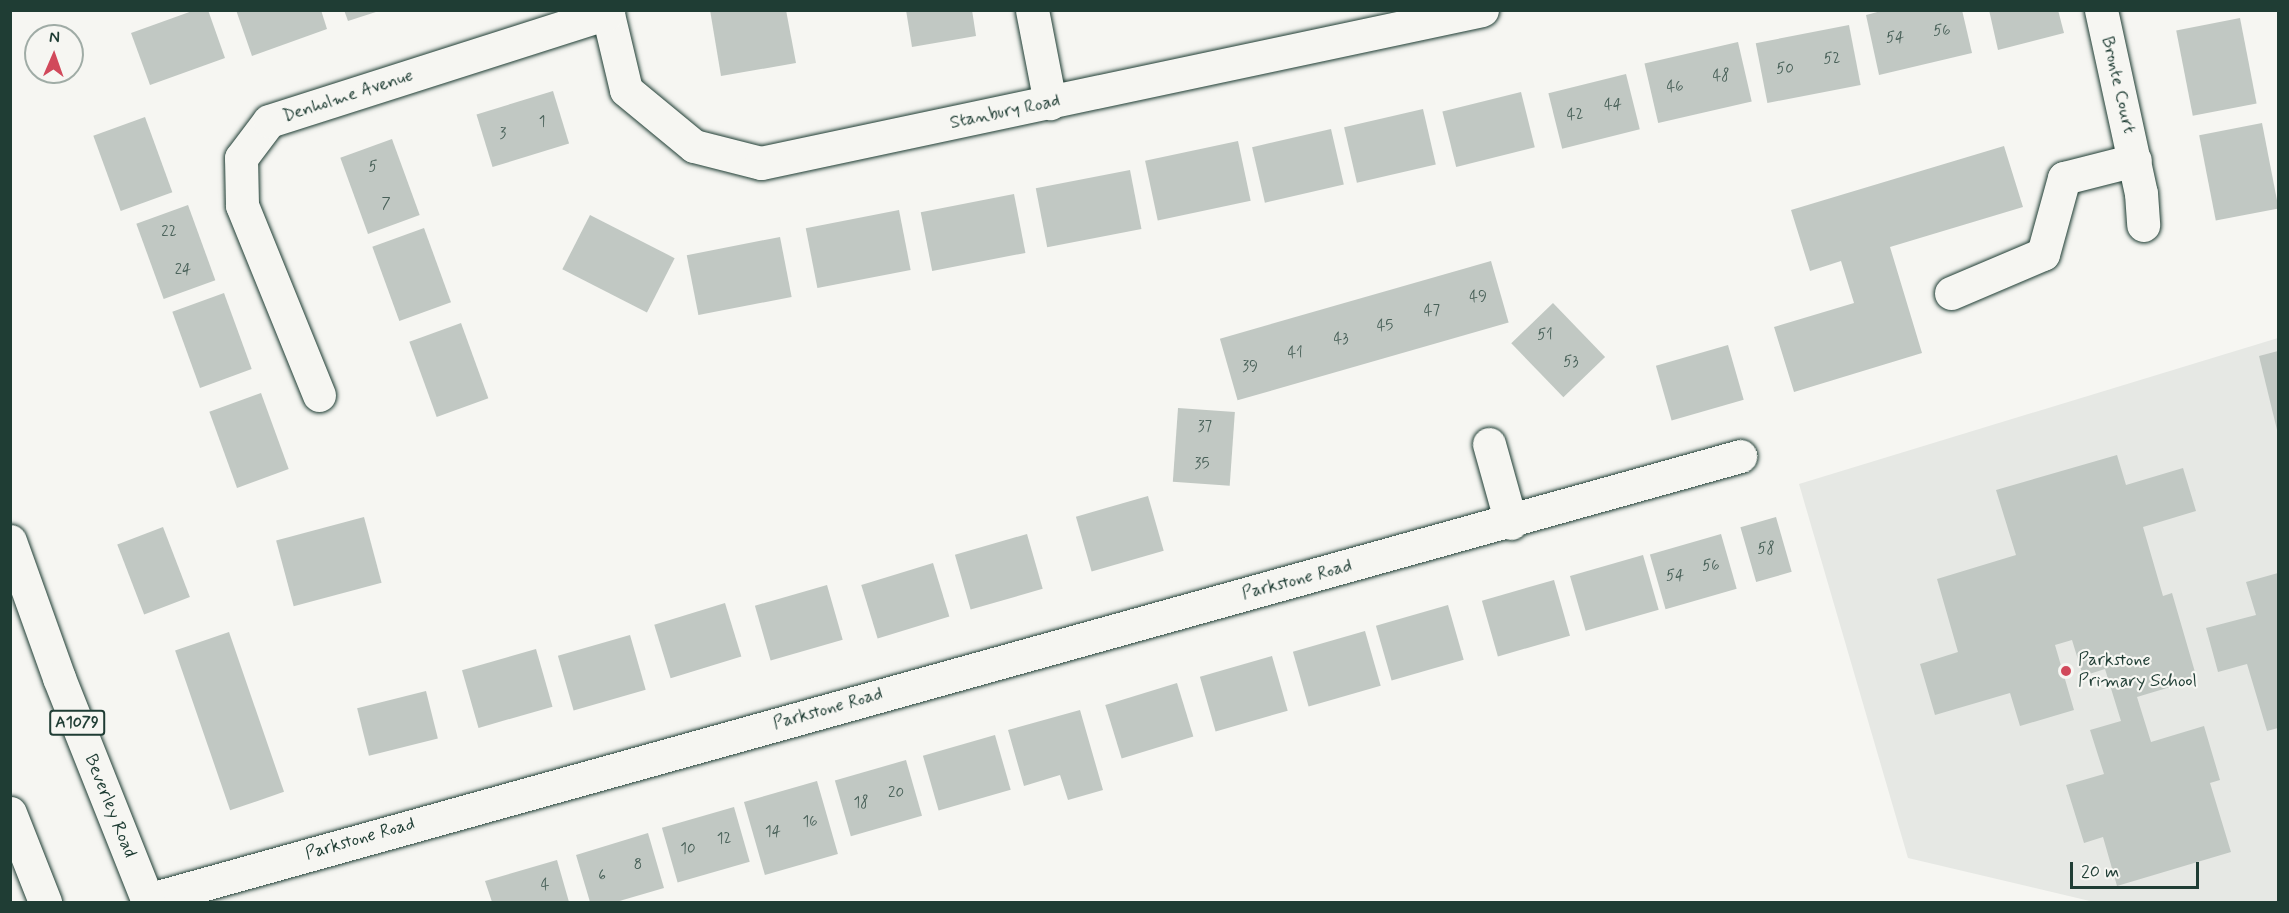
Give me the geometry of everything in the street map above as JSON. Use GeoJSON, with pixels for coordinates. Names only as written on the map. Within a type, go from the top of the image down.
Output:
{"type":"FeatureCollection","features":[{"type":"Feature","properties":{"kind":"street"},"geometry":{"type":"LineString","coordinates":[[1032,10],[1050,103]]}},
{"type":"Feature","properties":{"kind":"street","name":"Stanbury Road"},"geometry":{"type":"LineString","coordinates":[[608,12],[626,90],[694,146],[761,163],[1482,10]]}},
{"type":"Feature","properties":{"kind":"street","name":"Bronte Court"},"geometry":{"type":"LineString","coordinates":[[2101,10],[2135,160],[2143,225]]}},
{"type":"Feature","properties":{"kind":"street","name":"Denholme Avenue"},"geometry":{"type":"LineString","coordinates":[[319,395],[242,205],[241,158],[248,148],[269,121],[608,12]]}},
{"type":"Feature","properties":{"kind":"street"},"geometry":{"type":"LineString","coordinates":[[1952,293],[2043,254],[2064,178],[2135,160]]}},
{"type":"Feature","properties":{"kind":"street"},"geometry":{"type":"LineString","coordinates":[[1489,444],[1511,523]]}},
{"type":"Feature","properties":{"kind":"street","name":"Parkstone Road"},"geometry":{"type":"LineString","coordinates":[[148,901],[1511,523],[1740,456]]}},
{"type":"Feature","properties":{"kind":"street","name":"Beverley Road"},"geometry":{"type":"LineString","coordinates":[[10,541],[59,678],[148,901]]}},
{"type":"Feature","properties":{"kind":"street"},"geometry":{"type":"LineString","coordinates":[[10,813],[45,903]]}},
{"type":"Feature","properties":{"kind":"shaded area","name":"Parkstone Primary School"},"geometry":{"type":"Polygon","coordinates":[[[2278,338],[2278,902],[2094,902],[1908,858],[1799,484],[2278,338]]]}},
{"type":"Feature","properties":{"kind":"building"},"geometry":{"type":"Polygon","coordinates":[[[195,10],[208,10],[225,58],[150,85],[131,33],[195,10]]]}},
{"type":"Feature","properties":{"kind":"building"},"geometry":{"type":"Polygon","coordinates":[[[236,10],[321,10],[327,29],[252,56],[236,10]]]}},
{"type":"Feature","properties":{"kind":"building"},"geometry":{"type":"Polygon","coordinates":[[[344,10],[379,10],[379,11],[348,21],[344,10]]]}},
{"type":"Feature","properties":{"kind":"building"},"geometry":{"type":"Polygon","coordinates":[[[710,10],[786,10],[796,63],[721,76],[710,10]]]}},
{"type":"Feature","properties":{"kind":"building"},"geometry":{"type":"Polygon","coordinates":[[[906,10],[972,10],[976,36],[912,47],[906,10]]]}},
{"type":"Feature","properties":{"kind":"building"},"geometry":{"type":"Polygon","coordinates":[[[1885,10],[1962,10],[1972,53],[1879,75],[1866,15],[1885,10]]]}},
{"type":"Feature","properties":{"kind":"building"},"geometry":{"type":"Polygon","coordinates":[[[1989,10],[2058,10],[2064,33],[1998,50],[1989,10]]]}},
{"type":"Feature","properties":{"kind":"building"},"geometry":{"type":"Polygon","coordinates":[[[2240,18],[2257,103],[2193,116],[2176,30],[2240,18]]]}},
{"type":"Feature","properties":{"kind":"building"},"geometry":{"type":"Polygon","coordinates":[[[1849,25],[1861,85],[1767,103],[1756,43],[1849,25]]]}},
{"type":"Feature","properties":{"kind":"building"},"geometry":{"type":"Polygon","coordinates":[[[1738,42],[1752,101],[1658,123],[1644,64],[1738,42]]]}},
{"type":"Feature","properties":{"kind":"building"},"geometry":{"type":"Polygon","coordinates":[[[1626,74],[1640,129],[1562,149],[1548,93],[1626,74]]]}},
{"type":"Feature","properties":{"kind":"building"},"geometry":{"type":"Polygon","coordinates":[[[553,91],[569,144],[493,167],[476,114],[553,91]]]}},
{"type":"Feature","properties":{"kind":"building"},"geometry":{"type":"Polygon","coordinates":[[[1521,92],[1535,147],[1456,167],[1442,112],[1521,92]]]}},
{"type":"Feature","properties":{"kind":"building"},"geometry":{"type":"Polygon","coordinates":[[[1423,109],[1436,165],[1357,183],[1344,127],[1423,109]]]}},
{"type":"Feature","properties":{"kind":"building"},"geometry":{"type":"Polygon","coordinates":[[[145,117],[172,192],[121,211],[93,136],[145,117]]]}},
{"type":"Feature","properties":{"kind":"building"},"geometry":{"type":"Polygon","coordinates":[[[2262,123],[2278,209],[2216,221],[2199,135],[2262,123]]]}},
{"type":"Feature","properties":{"kind":"building"},"geometry":{"type":"Polygon","coordinates":[[[1331,129],[1344,185],[1265,203],[1252,147],[1331,129]]]}},
{"type":"Feature","properties":{"kind":"building"},"geometry":{"type":"Polygon","coordinates":[[[392,139],[420,215],[368,234],[340,158],[392,139]]]}},
{"type":"Feature","properties":{"kind":"building"},"geometry":{"type":"Polygon","coordinates":[[[1238,141],[1251,201],[1158,220],[1145,161],[1238,141]]]}},
{"type":"Feature","properties":{"kind":"building"},"geometry":{"type":"Polygon","coordinates":[[[2004,146],[2023,207],[1890,247],[1922,353],[1794,392],[1774,327],[1854,303],[1841,261],[1810,271],[1791,210],[2004,146]]]}},
{"type":"Feature","properties":{"kind":"building"},"geometry":{"type":"Polygon","coordinates":[[[1130,170],[1141,229],[1047,247],[1036,188],[1130,170]]]}},
{"type":"Feature","properties":{"kind":"building"},"geometry":{"type":"Polygon","coordinates":[[[1014,194],[1025,253],[932,271],[921,212],[1014,194]]]}},
{"type":"Feature","properties":{"kind":"building"},"geometry":{"type":"Polygon","coordinates":[[[188,205],[215,280],[164,299],[136,224],[188,205]]]}},
{"type":"Feature","properties":{"kind":"building"},"geometry":{"type":"Polygon","coordinates":[[[899,210],[911,270],[817,288],[806,228],[899,210]]]}},
{"type":"Feature","properties":{"kind":"building"},"geometry":{"type":"Polygon","coordinates":[[[590,215],[675,258],[647,312],[562,269],[590,215]]]}},
{"type":"Feature","properties":{"kind":"building"},"geometry":{"type":"Polygon","coordinates":[[[424,228],[451,302],[399,321],[372,247],[424,228]]]}},
{"type":"Feature","properties":{"kind":"building"},"geometry":{"type":"Polygon","coordinates":[[[780,237],[792,297],[698,315],[687,255],[780,237]]]}},
{"type":"Feature","properties":{"kind":"building"},"geometry":{"type":"Polygon","coordinates":[[[1491,261],[1509,323],[1238,400],[1220,339],[1491,261]]]}},
{"type":"Feature","properties":{"kind":"building"},"geometry":{"type":"Polygon","coordinates":[[[224,293],[252,369],[200,388],[172,312],[224,293]]]}},
{"type":"Feature","properties":{"kind":"building"},"geometry":{"type":"Polygon","coordinates":[[[1553,303],[1605,357],[1563,397],[1511,343],[1553,303]]]}},
{"type":"Feature","properties":{"kind":"building"},"geometry":{"type":"Polygon","coordinates":[[[461,323],[488,398],[437,417],[409,342],[461,323]]]}},
{"type":"Feature","properties":{"kind":"building"},"geometry":{"type":"Polygon","coordinates":[[[1728,345],[1744,400],[1672,420],[1656,366],[1728,345]]]}},
{"type":"Feature","properties":{"kind":"building"},"geometry":{"type":"Polygon","coordinates":[[[2278,351],[2278,434],[2259,356],[2278,351]]]}},
{"type":"Feature","properties":{"kind":"building"},"geometry":{"type":"Polygon","coordinates":[[[261,393],[289,469],[237,488],[209,412],[261,393]]]}},
{"type":"Feature","properties":{"kind":"building"},"geometry":{"type":"Polygon","coordinates":[[[1178,408],[1235,412],[1230,486],[1173,482],[1178,408]]]}},
{"type":"Feature","properties":{"kind":"building","name":"Parkstone Primary School"},"geometry":{"type":"Polygon","coordinates":[[[2117,455],[2126,485],[2183,468],[2196,511],[2143,527],[2163,596],[2172,593],[2197,679],[2137,697],[2151,742],[2204,726],[2220,780],[2210,783],[2231,852],[2117,886],[2103,837],[2084,843],[2066,785],[2104,774],[2090,730],[2121,721],[2105,669],[2083,676],[2072,640],[2055,645],[2074,710],[2020,726],[2010,693],[1935,715],[1920,664],[1958,652],[1937,579],[2016,555],[1996,490],[2117,455]]]}},
{"type":"Feature","properties":{"kind":"building"},"geometry":{"type":"Polygon","coordinates":[[[1148,496],[1164,551],[1092,571],[1076,517],[1148,496]]]}},
{"type":"Feature","properties":{"kind":"building"},"geometry":{"type":"Polygon","coordinates":[[[364,517],[382,583],[294,606],[276,541],[364,517]]]}},
{"type":"Feature","properties":{"kind":"building"},"geometry":{"type":"Polygon","coordinates":[[[1776,517],[1792,572],[1756,582],[1740,527],[1776,517]]]}},
{"type":"Feature","properties":{"kind":"building"},"geometry":{"type":"Polygon","coordinates":[[[163,527],[190,597],[144,615],[117,545],[163,527]]]}},
{"type":"Feature","properties":{"kind":"building"},"geometry":{"type":"Polygon","coordinates":[[[1027,534],[1043,589],[971,609],[955,555],[1027,534]]]}},
{"type":"Feature","properties":{"kind":"building"},"geometry":{"type":"Polygon","coordinates":[[[1721,534],[1737,589],[1666,609],[1650,554],[1721,534]]]}},
{"type":"Feature","properties":{"kind":"building"},"geometry":{"type":"Polygon","coordinates":[[[1643,555],[1659,610],[1586,631],[1570,576],[1643,555]]]}},
{"type":"Feature","properties":{"kind":"building"},"geometry":{"type":"Polygon","coordinates":[[[933,563],[949,617],[878,638],[861,585],[933,563]]]}},
{"type":"Feature","properties":{"kind":"building"},"geometry":{"type":"Polygon","coordinates":[[[2278,573],[2278,728],[2267,731],[2247,664],[2218,672],[2206,628],[2256,615],[2246,582],[2278,573]]]}},
{"type":"Feature","properties":{"kind":"building"},"geometry":{"type":"Polygon","coordinates":[[[1554,580],[1570,636],[1498,656],[1482,601],[1554,580]]]}},
{"type":"Feature","properties":{"kind":"building"},"geometry":{"type":"Polygon","coordinates":[[[827,585],[843,640],[771,660],[755,606],[827,585]]]}},
{"type":"Feature","properties":{"kind":"building"},"geometry":{"type":"Polygon","coordinates":[[[725,603],[741,657],[671,678],[654,625],[725,603]]]}},
{"type":"Feature","properties":{"kind":"building"},"geometry":{"type":"Polygon","coordinates":[[[1448,605],[1464,660],[1392,680],[1376,626],[1448,605]]]}},
{"type":"Feature","properties":{"kind":"building"},"geometry":{"type":"Polygon","coordinates":[[[1365,631],[1381,686],[1309,706],[1293,652],[1365,631]]]}},
{"type":"Feature","properties":{"kind":"building"},"geometry":{"type":"Polygon","coordinates":[[[229,632],[284,792],[230,810],[175,651],[229,632]]]}},
{"type":"Feature","properties":{"kind":"building"},"geometry":{"type":"Polygon","coordinates":[[[630,635],[646,690],[574,710],[558,656],[630,635]]]}},
{"type":"Feature","properties":{"kind":"building"},"geometry":{"type":"Polygon","coordinates":[[[536,649],[553,707],[479,728],[462,670],[536,649]]]}},
{"type":"Feature","properties":{"kind":"building"},"geometry":{"type":"Polygon","coordinates":[[[1272,656],[1288,711],[1216,731],[1200,677],[1272,656]]]}},
{"type":"Feature","properties":{"kind":"building"},"geometry":{"type":"Polygon","coordinates":[[[1177,683],[1193,737],[1122,758],[1105,705],[1177,683]]]}},
{"type":"Feature","properties":{"kind":"building"},"geometry":{"type":"Polygon","coordinates":[[[426,691],[438,739],[369,756],[357,708],[426,691]]]}},
{"type":"Feature","properties":{"kind":"building"},"geometry":{"type":"Polygon","coordinates":[[[1080,710],[1103,790],[1068,800],[1060,775],[1024,786],[1008,730],[1080,710]]]}},
{"type":"Feature","properties":{"kind":"building"},"geometry":{"type":"Polygon","coordinates":[[[995,735],[1011,790],[939,810],[923,756],[995,735]]]}},
{"type":"Feature","properties":{"kind":"building"},"geometry":{"type":"Polygon","coordinates":[[[906,760],[922,816],[851,836],[835,780],[906,760]]]}},
{"type":"Feature","properties":{"kind":"building"},"geometry":{"type":"Polygon","coordinates":[[[817,781],[838,854],[765,875],[744,802],[817,781]]]}},
{"type":"Feature","properties":{"kind":"building"},"geometry":{"type":"Polygon","coordinates":[[[734,807],[750,862],[678,882],[662,828],[734,807]]]}},
{"type":"Feature","properties":{"kind":"building"},"geometry":{"type":"Polygon","coordinates":[[[648,833],[664,888],[616,902],[590,902],[576,855],[648,833]]]}},
{"type":"Feature","properties":{"kind":"building"},"geometry":{"type":"Polygon","coordinates":[[[557,860],[569,902],[492,902],[485,881],[557,860]]]}},
{"type":"Feature","properties":{"kind":"place","name":"Parkstone Primary School"},"geometry":{"type":"Point","coordinates":[2066,671]}}]}
